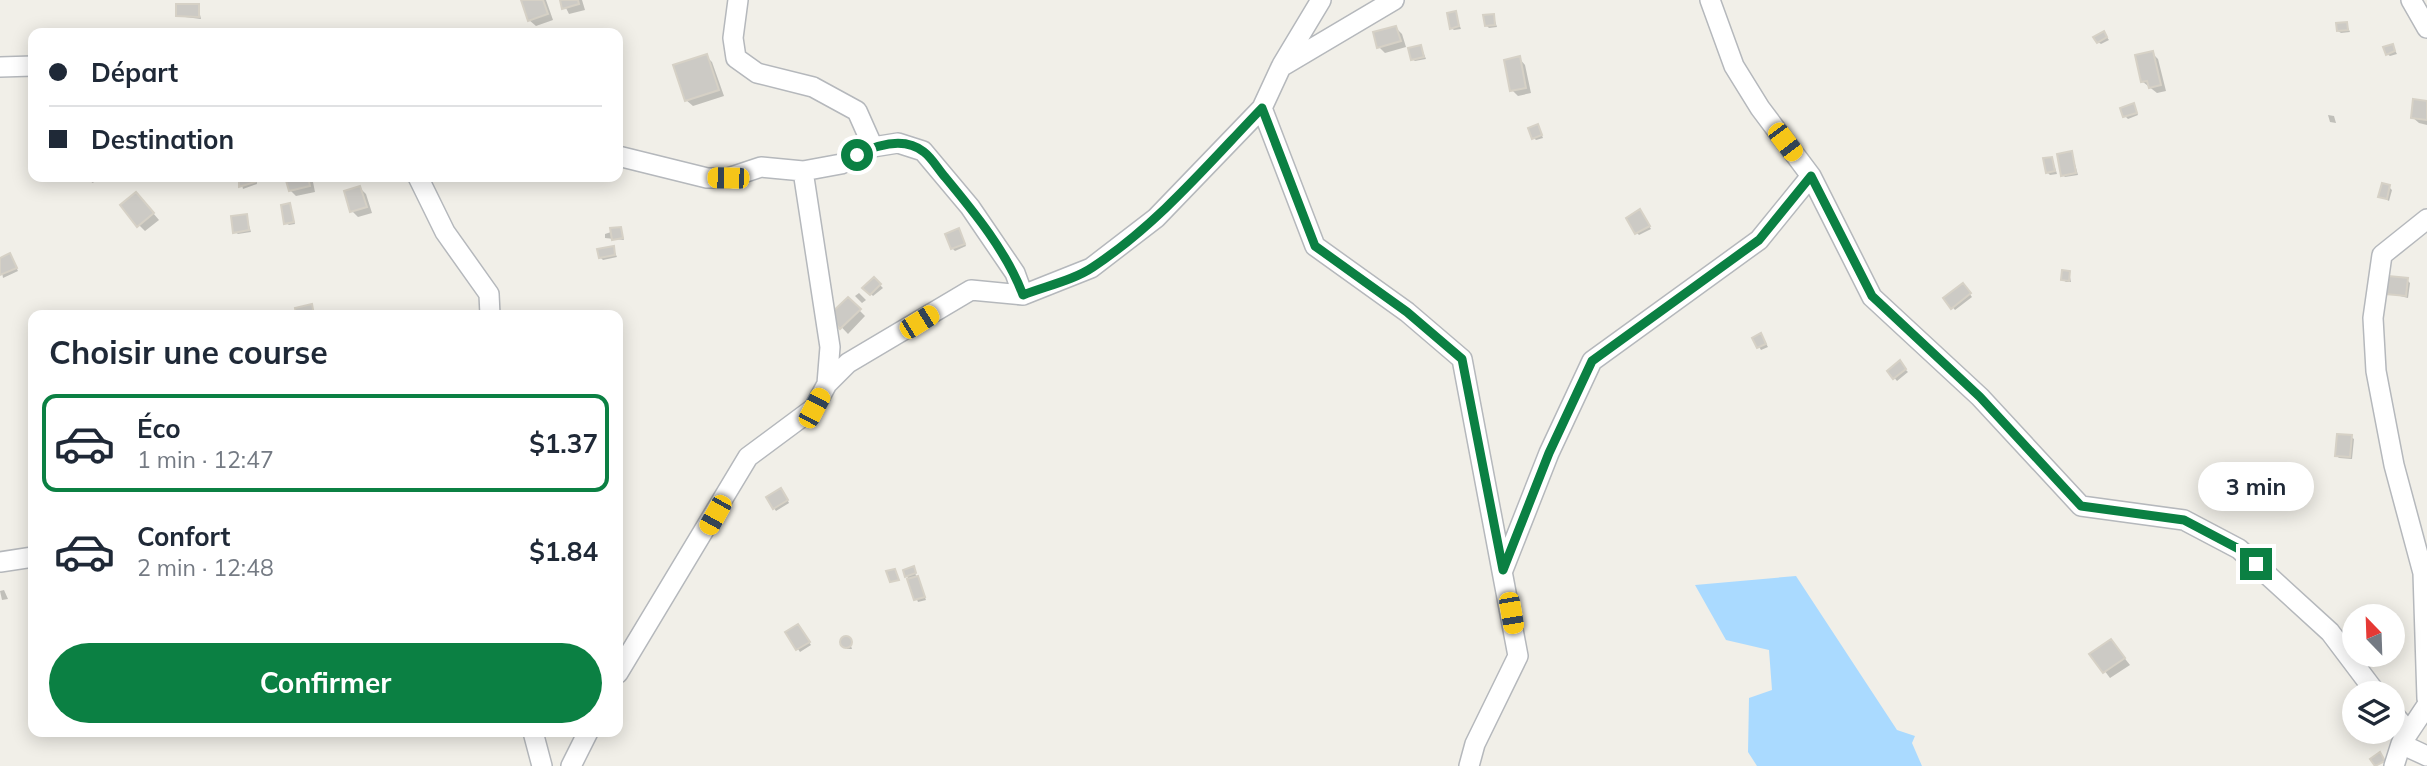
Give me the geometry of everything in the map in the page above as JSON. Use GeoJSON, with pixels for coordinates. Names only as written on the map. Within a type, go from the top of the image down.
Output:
{"type":"FeatureCollection","features":[{"type":"Feature","properties":{"kind":"street"},"geometry":{"type":"LineString","coordinates":[[738,0],[733,38],[736,58],[757,73],[813,87],[857,111],[873,147]]}},
{"type":"Feature","properties":{"kind":"street"},"geometry":{"type":"LineString","coordinates":[[623,665],[748,457],[814,408],[827,384],[848,363],[971,289],[1023,295],[1091,268],[1156,218],[1262,108],[1281,67],[1321,0]]}},
{"type":"Feature","properties":{"kind":"street"},"geometry":{"type":"LineString","coordinates":[[1281,67],[1392,0]]}},
{"type":"Feature","properties":{"kind":"street"},"geometry":{"type":"LineString","coordinates":[[1710,0],[1734,66],[1760,108],[1811,176],[1872,296],[1980,397],[2081,506],[2184,520],[2239,549],[2330,632],[2367,681]]}},
{"type":"Feature","properties":{"kind":"street"},"geometry":{"type":"LineString","coordinates":[[2411,0],[2427,28]]}},
{"type":"Feature","properties":{"kind":"street"},"geometry":{"type":"LineString","coordinates":[[0,67],[28,66]]}},
{"type":"Feature","properties":{"kind":"street"},"geometry":{"type":"LineString","coordinates":[[1262,108],[1315,246],[1407,312],[1462,359],[1518,656],[1475,744],[1469,766]]}},
{"type":"Feature","properties":{"kind":"street"},"geometry":{"type":"LineString","coordinates":[[623,157],[707,178],[728,178],[761,167],[803,171],[841,164],[873,147],[898,143],[923,151],[970,207],[1015,273],[1023,295]]}},
{"type":"Feature","properties":{"kind":"street"},"geometry":{"type":"LineString","coordinates":[[803,171],[830,347],[827,384]]}},
{"type":"Feature","properties":{"kind":"street"},"geometry":{"type":"LineString","coordinates":[[1503,570],[1549,453],[1592,361],[1759,240],[1811,176]]}},
{"type":"Feature","properties":{"kind":"street"},"geometry":{"type":"LineString","coordinates":[[420,182],[445,232],[489,294],[490,310]]}},
{"type":"Feature","properties":{"kind":"street"},"geometry":{"type":"LineString","coordinates":[[2427,219],[2382,255],[2373,318],[2376,371],[2394,465],[2423,573],[2427,699]]}},
{"type":"Feature","properties":{"kind":"street"},"geometry":{"type":"LineString","coordinates":[[0,562],[28,558]]}},
{"type":"Feature","properties":{"kind":"street"},"geometry":{"type":"LineString","coordinates":[[2405,738],[2427,705]]}},
{"type":"Feature","properties":{"kind":"street"},"geometry":{"type":"LineString","coordinates":[[534,737],[542,766]]}},
{"type":"Feature","properties":{"kind":"street"},"geometry":{"type":"LineString","coordinates":[[571,766],[586,737]]}},
{"type":"Feature","properties":{"kind":"street"},"geometry":{"type":"LineString","coordinates":[[2394,766],[2401,744],[2427,756]]}},
{"type":"Feature","properties":{"kind":"water"},"geometry":{"type":"Polygon","coordinates":[[[1796,576],[1897,730],[1915,736],[1912,743],[1922,766],[1757,766],[1748,752],[1749,698],[1772,690],[1769,650],[1726,640],[1695,585],[1796,576]]]}},
{"type":"Feature","properties":{"kind":"building"},"geometry":{"type":"Polygon","coordinates":[[[521,0],[543,0],[548,14],[528,21],[521,0]]]}},
{"type":"Feature","properties":{"kind":"building"},"geometry":{"type":"Polygon","coordinates":[[[560,0],[578,0],[579,4],[562,9],[560,0]]]}},
{"type":"Feature","properties":{"kind":"building"},"geometry":{"type":"Polygon","coordinates":[[[176,4],[199,4],[199,17],[176,16],[176,4]]]}},
{"type":"Feature","properties":{"kind":"building"},"geometry":{"type":"Polygon","coordinates":[[[1456,11],[1459,26],[1450,29],[1447,13],[1456,11]]]}},
{"type":"Feature","properties":{"kind":"building"},"geometry":{"type":"Polygon","coordinates":[[[1494,14],[1495,25],[1485,26],[1483,15],[1494,14]]]}},
{"type":"Feature","properties":{"kind":"building"},"geometry":{"type":"Polygon","coordinates":[[[2347,22],[2348,30],[2337,31],[2336,23],[2347,22]]]}},
{"type":"Feature","properties":{"kind":"building"},"geometry":{"type":"Polygon","coordinates":[[[1396,26],[1401,41],[1377,48],[1373,32],[1396,26]]]}},
{"type":"Feature","properties":{"kind":"building"},"geometry":{"type":"Polygon","coordinates":[[[2104,31],[2107,37],[2097,43],[2093,37],[2104,31]]]}},
{"type":"Feature","properties":{"kind":"building"},"geometry":{"type":"Polygon","coordinates":[[[2393,44],[2395,51],[2386,55],[2383,47],[2393,44]]]}},
{"type":"Feature","properties":{"kind":"building"},"geometry":{"type":"Polygon","coordinates":[[[1421,45],[1424,57],[1411,60],[1408,48],[1421,45]]]}},
{"type":"Feature","properties":{"kind":"building"},"geometry":{"type":"Polygon","coordinates":[[[2153,51],[2161,85],[2149,88],[2147,81],[2141,82],[2135,55],[2153,51]]]}},
{"type":"Feature","properties":{"kind":"building"},"geometry":{"type":"Polygon","coordinates":[[[707,54],[719,90],[685,101],[673,65],[707,54]]]}},
{"type":"Feature","properties":{"kind":"building"},"geometry":{"type":"Polygon","coordinates":[[[1520,56],[1526,88],[1510,91],[1504,60],[1520,56]]]}},
{"type":"Feature","properties":{"kind":"building"},"geometry":{"type":"Polygon","coordinates":[[[2413,99],[2427,101],[2427,120],[2411,118],[2413,99]]]}},
{"type":"Feature","properties":{"kind":"building"},"geometry":{"type":"Polygon","coordinates":[[[2134,103],[2137,113],[2123,117],[2120,108],[2134,103]]]}},
{"type":"Feature","properties":{"kind":"building"},"geometry":{"type":"Polygon","coordinates":[[[1538,124],[1542,135],[1532,139],[1528,128],[1538,124]]]}},
{"type":"Feature","properties":{"kind":"building"},"geometry":{"type":"Polygon","coordinates":[[[2072,151],[2076,173],[2061,176],[2057,154],[2072,151]]]}},
{"type":"Feature","properties":{"kind":"building"},"geometry":{"type":"Polygon","coordinates":[[[2052,157],[2055,171],[2046,173],[2043,158],[2052,157]]]}},
{"type":"Feature","properties":{"kind":"building"},"geometry":{"type":"Polygon","coordinates":[[[239,182],[255,182],[239,187],[239,182]]]}},
{"type":"Feature","properties":{"kind":"building"},"geometry":{"type":"Polygon","coordinates":[[[286,182],[309,182],[310,186],[289,191],[286,182]]]}},
{"type":"Feature","properties":{"kind":"building"},"geometry":{"type":"Polygon","coordinates":[[[2382,183],[2390,185],[2387,199],[2378,197],[2382,183]]]}},
{"type":"Feature","properties":{"kind":"building"},"geometry":{"type":"Polygon","coordinates":[[[360,186],[367,207],[350,212],[344,191],[360,186]]]}},
{"type":"Feature","properties":{"kind":"building"},"geometry":{"type":"Polygon","coordinates":[[[136,192],[154,213],[137,227],[120,205],[136,192]]]}},
{"type":"Feature","properties":{"kind":"building"},"geometry":{"type":"Polygon","coordinates":[[[290,203],[294,222],[284,224],[281,205],[290,203]]]}},
{"type":"Feature","properties":{"kind":"building"},"geometry":{"type":"Polygon","coordinates":[[[1640,209],[1650,226],[1635,234],[1626,218],[1640,209]]]}},
{"type":"Feature","properties":{"kind":"building"},"geometry":{"type":"Polygon","coordinates":[[[247,214],[249,230],[233,233],[231,216],[247,214]]]}},
{"type":"Feature","properties":{"kind":"building"},"geometry":{"type":"Polygon","coordinates":[[[621,227],[623,238],[612,240],[610,228],[621,227]]]}},
{"type":"Feature","properties":{"kind":"building"},"geometry":{"type":"Polygon","coordinates":[[[959,228],[965,244],[951,249],[945,234],[959,228]]]}},
{"type":"Feature","properties":{"kind":"building"},"geometry":{"type":"Polygon","coordinates":[[[614,246],[615,255],[599,258],[597,249],[614,246]]]}},
{"type":"Feature","properties":{"kind":"building"},"geometry":{"type":"Polygon","coordinates":[[[10,253],[17,268],[0,275],[0,258],[10,253]]]}},
{"type":"Feature","properties":{"kind":"building"},"geometry":{"type":"Polygon","coordinates":[[[2062,270],[2070,271],[2069,281],[2061,280],[2062,270]]]}},
{"type":"Feature","properties":{"kind":"building"},"geometry":{"type":"Polygon","coordinates":[[[2388,276],[2408,278],[2406,296],[2386,294],[2388,276]]]}},
{"type":"Feature","properties":{"kind":"building"},"geometry":{"type":"Polygon","coordinates":[[[874,277],[881,284],[870,295],[862,288],[874,277]]]}},
{"type":"Feature","properties":{"kind":"building"},"geometry":{"type":"Polygon","coordinates":[[[1963,283],[1971,293],[1951,309],[1943,298],[1963,283]]]}},
{"type":"Feature","properties":{"kind":"building"},"geometry":{"type":"Polygon","coordinates":[[[848,297],[861,309],[840,329],[828,316],[848,297]]]}},
{"type":"Feature","properties":{"kind":"building"},"geometry":{"type":"Polygon","coordinates":[[[312,304],[313,310],[295,310],[312,304]]]}},
{"type":"Feature","properties":{"kind":"building"},"geometry":{"type":"Polygon","coordinates":[[[1761,333],[1766,344],[1757,348],[1752,338],[1761,333]]]}},
{"type":"Feature","properties":{"kind":"building"},"geometry":{"type":"Polygon","coordinates":[[[1900,360],[1906,369],[1893,379],[1887,371],[1900,360]]]}},
{"type":"Feature","properties":{"kind":"building"},"geometry":{"type":"Polygon","coordinates":[[[2337,434],[2352,435],[2350,457],[2335,456],[2337,434]]]}},
{"type":"Feature","properties":{"kind":"building"},"geometry":{"type":"Polygon","coordinates":[[[781,488],[788,500],[773,509],[766,497],[781,488]]]}},
{"type":"Feature","properties":{"kind":"building"},"geometry":{"type":"Polygon","coordinates":[[[914,566],[916,573],[905,577],[903,570],[914,566]]]}},
{"type":"Feature","properties":{"kind":"building"},"geometry":{"type":"Polygon","coordinates":[[[895,569],[899,580],[890,582],[886,571],[895,569]]]}},
{"type":"Feature","properties":{"kind":"building"},"geometry":{"type":"Polygon","coordinates":[[[918,576],[925,597],[914,600],[907,579],[918,576]]]}},
{"type":"Feature","properties":{"kind":"building"},"geometry":{"type":"Polygon","coordinates":[[[798,624],[810,642],[796,650],[785,632],[798,624]]]}},
{"type":"Feature","properties":{"kind":"building"},"geometry":{"type":"Polygon","coordinates":[[[846,636],[852,642],[846,648],[840,642],[846,636]]]}},
{"type":"Feature","properties":{"kind":"building"},"geometry":{"type":"Polygon","coordinates":[[[2111,639],[2125,658],[2103,673],[2089,654],[2111,639]]]}},
{"type":"Feature","properties":{"kind":"building"},"geometry":{"type":"Polygon","coordinates":[[[2380,752],[2385,761],[2375,766],[2370,759],[2380,752]]]}},
{"type":"Feature","properties":{"kind":"route"},"geometry":{"type":"LineString","coordinates":[[857,155],[873,147],[898,143],[923,151],[970,207],[1015,273],[1023,295],[1091,268],[1156,218],[1262,108],[1315,246],[1407,312],[1462,359],[1503,570],[1549,453],[1592,361],[1759,240],[1811,176],[1872,296],[1980,397],[2081,506],[2184,520],[2239,549],[2256,564]]}}]}
